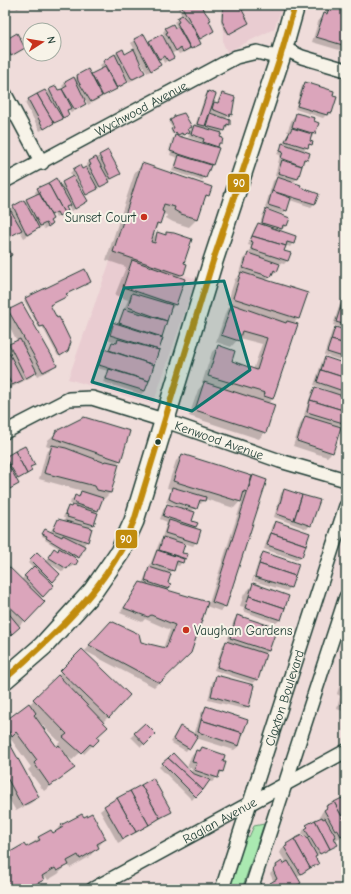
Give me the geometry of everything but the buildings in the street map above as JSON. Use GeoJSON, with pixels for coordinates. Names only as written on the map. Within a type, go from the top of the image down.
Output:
{"type":"FeatureCollection","features":[{"type":"Feature","properties":{"kind":"street"},"geometry":{"type":"LineString","coordinates":[[5,679],[43,646],[93,590],[120,552],[134,522],[163,420],[215,254],[281,53],[295,5]]}},
{"type":"Feature","properties":{"kind":"street","name":"Wychwood Avenue"},"geometry":{"type":"LineString","coordinates":[[5,182],[236,56],[257,52],[281,53],[302,56],[346,70]]}},
{"type":"Feature","properties":{"kind":"street"},"geometry":{"type":"LineString","coordinates":[[5,94],[42,162]]}},
{"type":"Feature","properties":{"kind":"street","name":"Kenwood Avenue"},"geometry":{"type":"LineString","coordinates":[[5,432],[59,403],[79,397],[92,398],[110,402],[280,461],[346,480]]}},
{"type":"Feature","properties":{"kind":"street","name":"Claxton Boulevard"},"geometry":{"type":"LineString","coordinates":[[222,889],[346,506]]}},
{"type":"Feature","properties":{"kind":"street","name":"Claxton Boulevard"},"geometry":{"type":"LineString","coordinates":[[251,889],[283,786],[346,597]]}},
{"type":"Feature","properties":{"kind":"street","name":"Raglan Avenue"},"geometry":{"type":"LineString","coordinates":[[93,889],[346,751]]}},
{"type":"Feature","properties":{"kind":"highlighted area"},"geometry":{"type":"Polygon","coordinates":[[[224,281],[250,370],[192,411],[92,382],[124,288],[224,281]]]}},
{"type":"Feature","properties":{"kind":"shaded area"},"geometry":{"type":"Polygon","coordinates":[[[222,5],[283,5],[274,29],[227,52],[223,43],[222,5]]]}},
{"type":"Feature","properties":{"kind":"shaded area"},"geometry":{"type":"Polygon","coordinates":[[[114,250],[196,279],[153,404],[68,379],[114,250]]]}},
{"type":"Feature","properties":{"kind":"green space"},"geometry":{"type":"Polygon","coordinates":[[[264,824],[242,889],[229,889],[246,836],[249,837],[254,826],[264,824]]]}},
{"type":"Feature","properties":{"kind":"transit line","name":"90"},"geometry":{"type":"LineString","coordinates":[[5,679],[68,620],[82,604],[109,570],[126,540],[134,521],[213,261],[280,58],[295,5]]}},
{"type":"Feature","properties":{"kind":"place","name":"Sunset Court"},"geometry":{"type":"Point","coordinates":[144,217]}},
{"type":"Feature","properties":{"kind":"place","name":"Vaughan Gardens"},"geometry":{"type":"Point","coordinates":[186,630]}}]}
